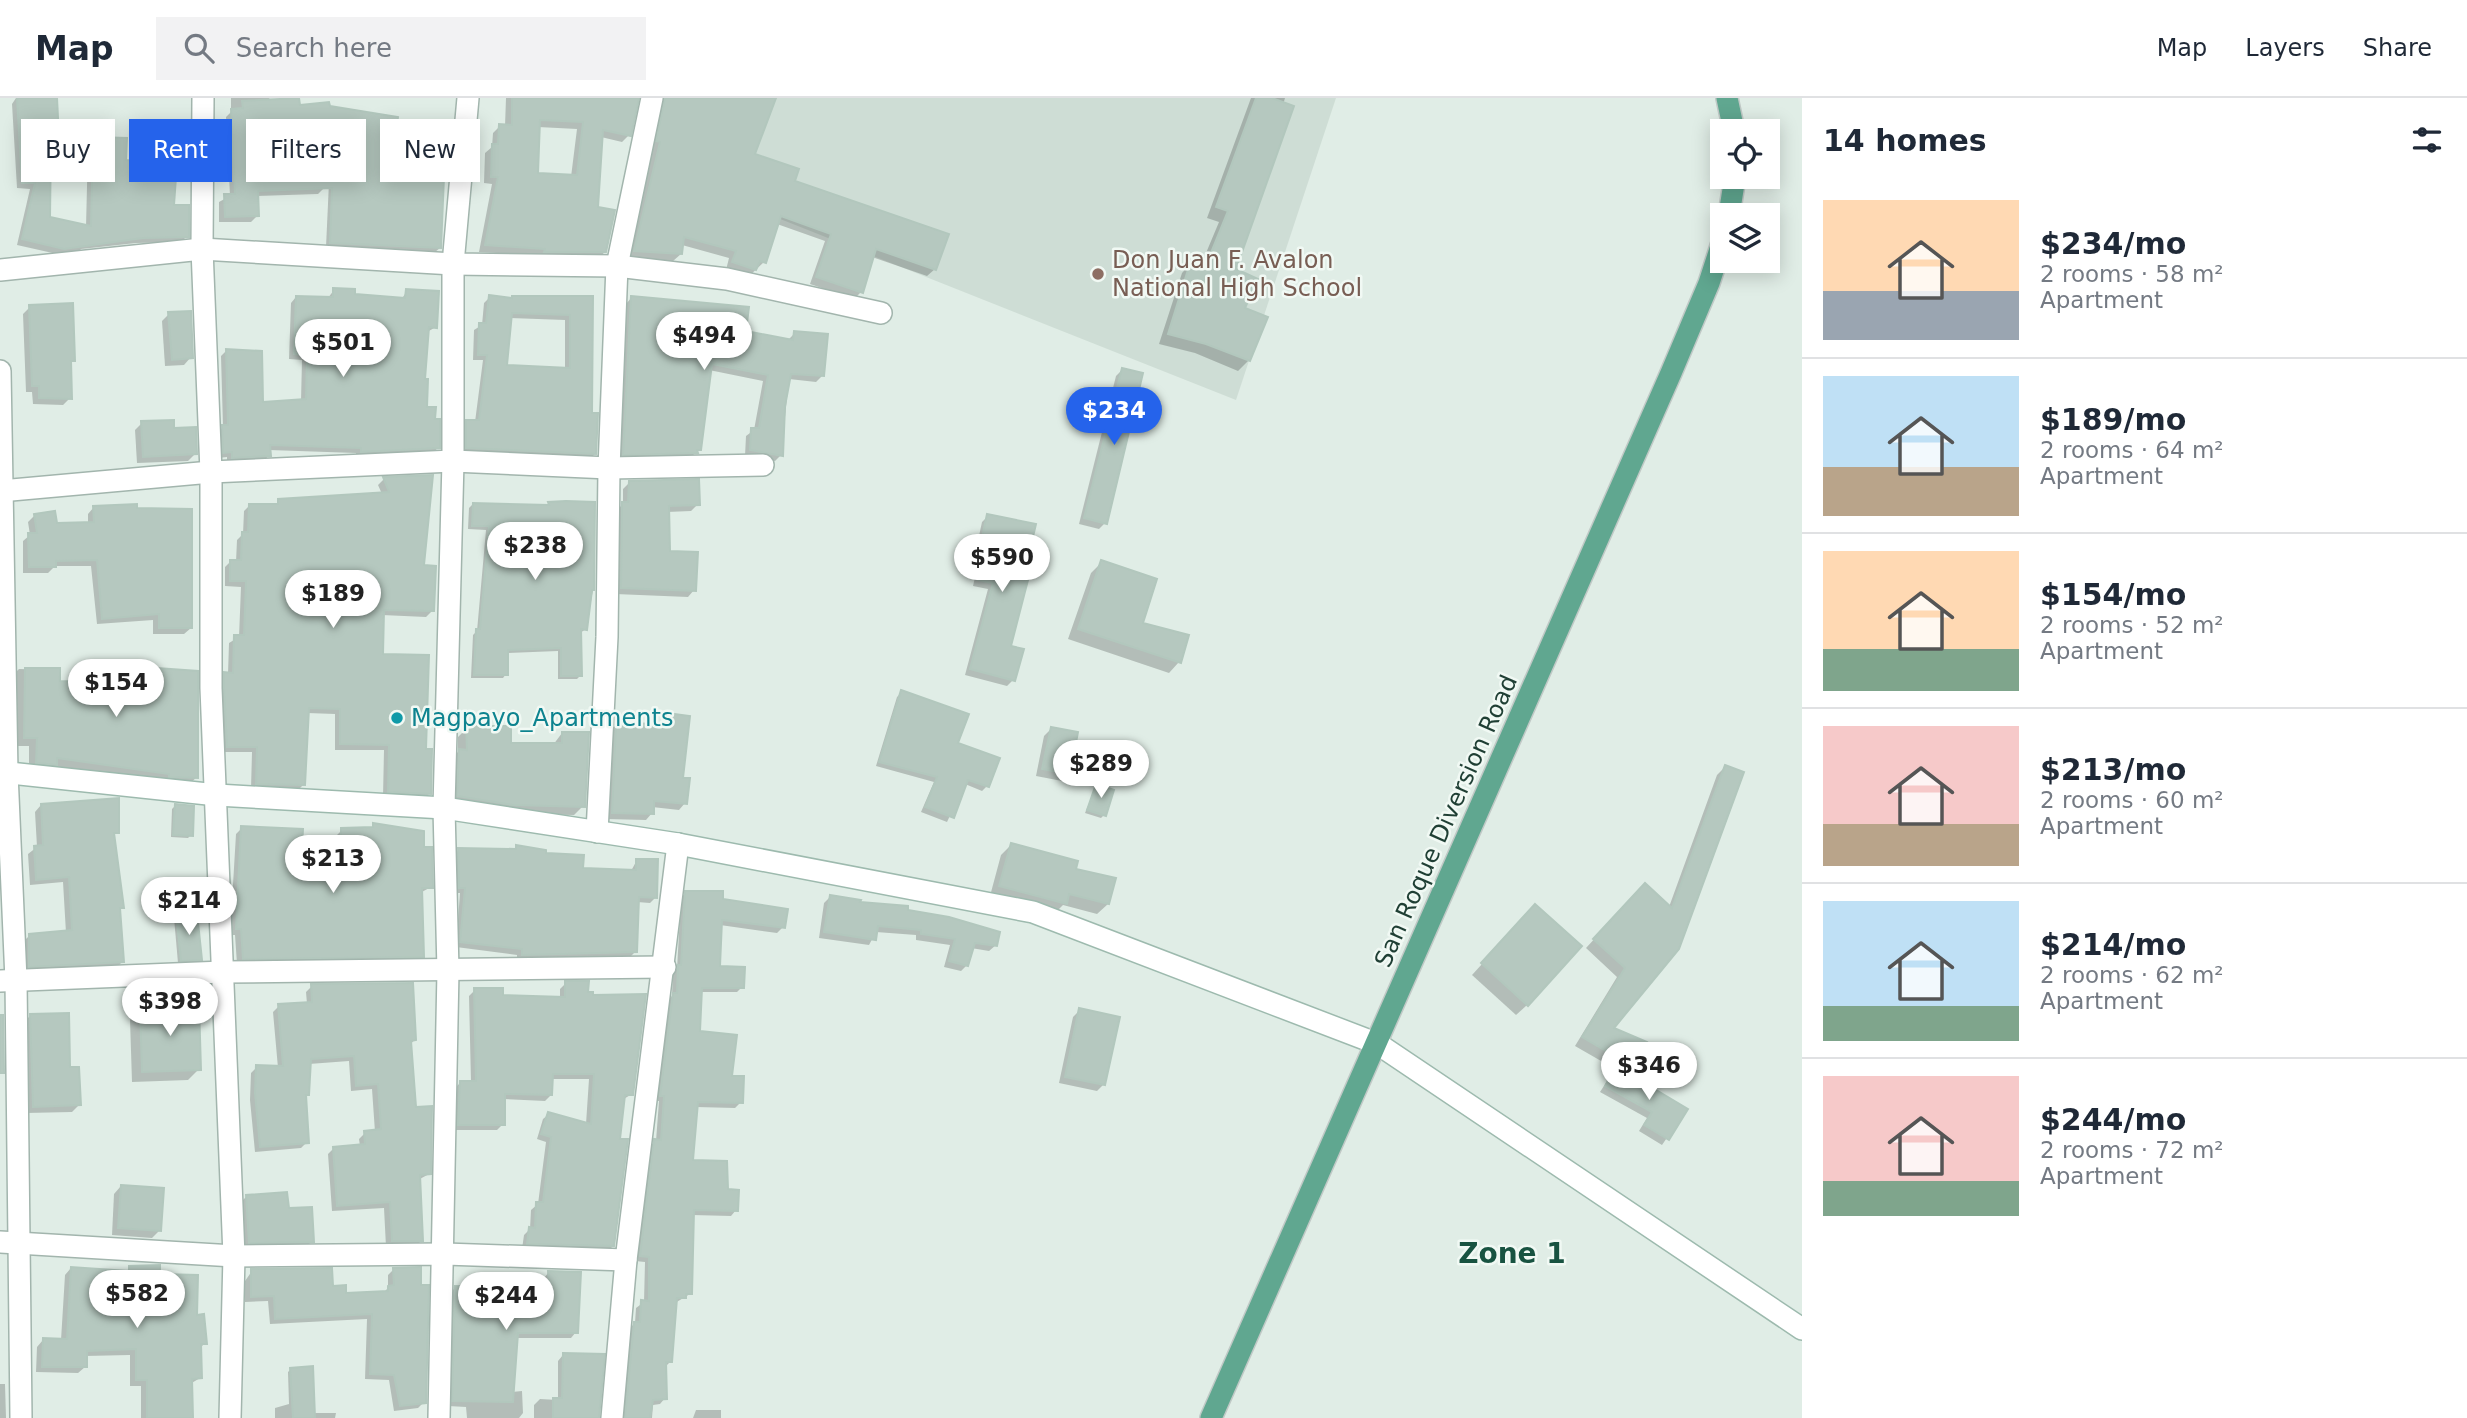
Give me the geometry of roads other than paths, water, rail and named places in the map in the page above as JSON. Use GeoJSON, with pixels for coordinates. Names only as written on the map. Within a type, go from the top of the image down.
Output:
{"type":"FeatureCollection","features":[{"type":"Feature","properties":{"kind":"main road"},"geometry":{"type":"LineString","coordinates":[[1727,98],[1731,119]]}},
{"type":"Feature","properties":{"kind":"main road","name":"San Roque Diversion Road"},"geometry":{"type":"LineString","coordinates":[[1211,1418],[1318,1169],[1378,1044],[1712,273]]}},
{"type":"Feature","properties":{"kind":"street"},"geometry":{"type":"LineString","coordinates":[[203,98],[202,248],[211,472],[211,688],[233,1256],[230,1418]]}},
{"type":"Feature","properties":{"kind":"street"},"geometry":{"type":"LineString","coordinates":[[439,1418],[445,1254],[448,971],[444,808],[453,461],[453,264],[468,98]]}},
{"type":"Feature","properties":{"kind":"street"},"geometry":{"type":"LineString","coordinates":[[597,832],[607,637],[609,468],[617,266],[652,98]]}},
{"type":"Feature","properties":{"kind":"street"},"geometry":{"type":"LineString","coordinates":[[0,270],[202,248],[453,264],[617,266],[727,279],[881,313]]}},
{"type":"Feature","properties":{"kind":"street"},"geometry":{"type":"LineString","coordinates":[[0,371],[3,772],[8,981],[8,1242],[21,1418]]}},
{"type":"Feature","properties":{"kind":"street"},"geometry":{"type":"LineString","coordinates":[[0,491],[211,472],[453,461],[609,468],[763,465]]}},
{"type":"Feature","properties":{"kind":"street"},"geometry":{"type":"LineString","coordinates":[[3,772],[217,795],[444,808],[678,844],[1034,912],[1378,1044],[1802,1329]]}},
{"type":"Feature","properties":{"kind":"street"},"geometry":{"type":"LineString","coordinates":[[612,1418],[626,1260],[665,967],[678,844]]}},
{"type":"Feature","properties":{"kind":"street"},"geometry":{"type":"LineString","coordinates":[[8,981],[223,972],[665,967]]}},
{"type":"Feature","properties":{"kind":"street"},"geometry":{"type":"LineString","coordinates":[[8,1242],[233,1256],[445,1254],[626,1260]]}},
{"type":"Feature","properties":{"kind":"place","name":"Don Juan F. Avalon National High School"},"geometry":{"type":"Point","coordinates":[1098,274]}},
{"type":"Feature","properties":{"kind":"place","name":"Magpayo_Apartments"},"geometry":{"type":"Point","coordinates":[397,718]}},
{"type":"Feature","properties":{"kind":"district","name":"Zone 1"},"geometry":{"type":"Point","coordinates":[1512,1253]}}]}
